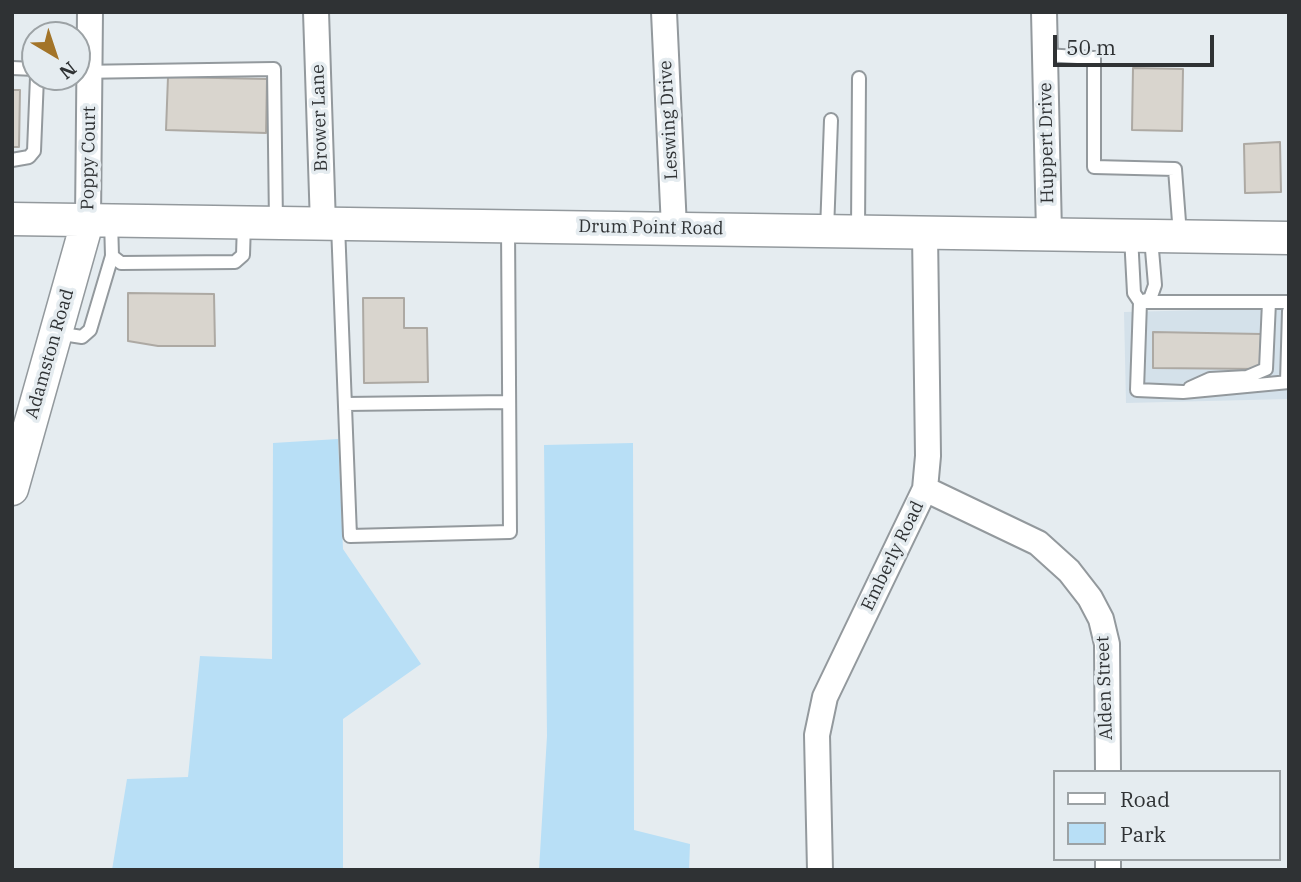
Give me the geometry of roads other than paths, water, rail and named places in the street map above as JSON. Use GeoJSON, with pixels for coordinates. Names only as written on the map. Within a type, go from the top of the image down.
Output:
{"type":"FeatureCollection","features":[{"type":"Feature","properties":{"kind":"street","name":"Brower Lane"},"geometry":{"type":"LineString","coordinates":[[316,12],[331,225]]}},
{"type":"Feature","properties":{"kind":"street","name":"Leswing Drive"},"geometry":{"type":"LineString","coordinates":[[664,12],[674,228]]}},
{"type":"Feature","properties":{"kind":"street","name":"Huppert Drive"},"geometry":{"type":"LineString","coordinates":[[1044,12],[1049,233]]}},
{"type":"Feature","properties":{"kind":"street","name":"Poppy Court"},"geometry":{"type":"LineString","coordinates":[[85,91],[99,219]]}},
{"type":"Feature","properties":{"kind":"street","name":"Drum Point Road"},"geometry":{"type":"LineString","coordinates":[[12,219],[1289,237]]}},
{"type":"Feature","properties":{"kind":"street","name":"Adamston Road"},"geometry":{"type":"LineString","coordinates":[[12,489],[56,333],[99,219]]}},
{"type":"Feature","properties":{"kind":"street","name":"Emberly Road"},"geometry":{"type":"LineString","coordinates":[[820,870],[817,736],[825,697],[925,489],[928,456],[925,233]]}},
{"type":"Feature","properties":{"kind":"street","name":"Alden Street"},"geometry":{"type":"LineString","coordinates":[[925,489],[1038,543],[1069,571],[1090,598],[1101,619],[1107,644],[1108,770]]}},
{"type":"Feature","properties":{"kind":"lane"},"geometry":{"type":"LineString","coordinates":[[1045,55],[1094,58],[1094,167],[1175,169],[1133,293],[1140,302],[1137,390],[1183,392],[1288,382],[1289,311]]}},
{"type":"Feature","properties":{"kind":"lane"},"geometry":{"type":"LineString","coordinates":[[91,72],[274,69],[276,224]]}},
{"type":"Feature","properties":{"kind":"lane"},"geometry":{"type":"LineString","coordinates":[[843,231],[859,78]]}},
{"type":"Feature","properties":{"kind":"lane"},"geometry":{"type":"LineString","coordinates":[[12,160],[29,157],[34,151],[36,91]]}},
{"type":"Feature","properties":{"kind":"lane"},"geometry":{"type":"LineString","coordinates":[[831,120],[843,231]]}},
{"type":"Feature","properties":{"kind":"lane"},"geometry":{"type":"LineString","coordinates":[[99,219],[112,256],[121,263],[235,262],[243,255],[244,223]]}},
{"type":"Feature","properties":{"kind":"lane"},"geometry":{"type":"LineString","coordinates":[[331,225],[345,404],[351,536],[510,532],[508,226]]}},
{"type":"Feature","properties":{"kind":"lane"},"geometry":{"type":"LineString","coordinates":[[1140,302],[1150,299],[1156,285],[1154,234]]}},
{"type":"Feature","properties":{"kind":"lane"},"geometry":{"type":"LineString","coordinates":[[56,333],[82,337],[90,330],[112,256]]}},
{"type":"Feature","properties":{"kind":"lane"},"geometry":{"type":"LineString","coordinates":[[1140,302],[1289,302]]}},
{"type":"Feature","properties":{"kind":"lane"},"geometry":{"type":"LineString","coordinates":[[1183,392],[1210,379],[1247,377],[1266,369],[1269,302]]}},
{"type":"Feature","properties":{"kind":"lane"},"geometry":{"type":"LineString","coordinates":[[345,404],[509,402]]}}]}
